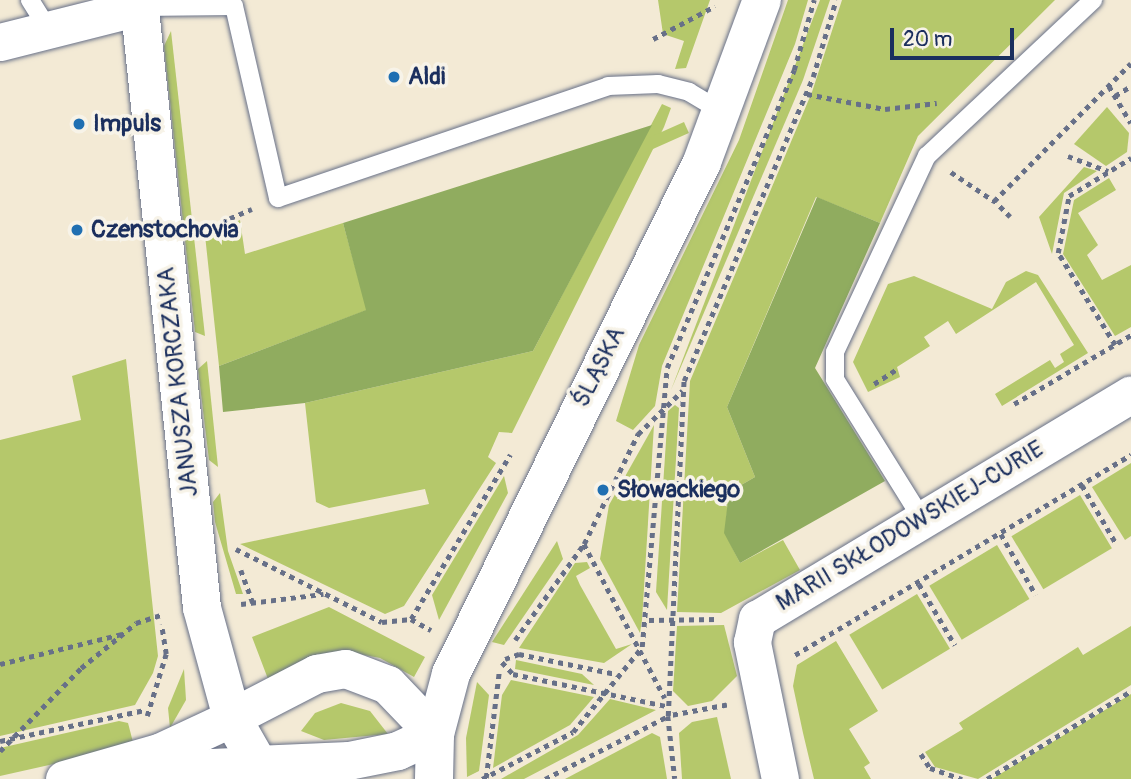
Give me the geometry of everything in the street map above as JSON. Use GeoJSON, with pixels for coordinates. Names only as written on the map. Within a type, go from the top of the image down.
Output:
{"type":"FeatureCollection","features":[{"type":"Feature","properties":{"kind":"street","name":"ŚLĄSKA"},"geometry":{"type":"LineString","coordinates":[[434,779],[435,734],[451,674],[722,112],[762,0]]}},
{"type":"Feature","properties":{"kind":"street"},"geometry":{"type":"LineString","coordinates":[[0,43],[39,15],[139,3]]}},
{"type":"Feature","properties":{"kind":"street","name":"JANUSZA KORCZAKA"},"geometry":{"type":"LineString","coordinates":[[139,3],[202,608],[232,718],[262,772]]}},
{"type":"Feature","properties":{"kind":"street","name":"MARII SKŁODOWSKIEJ-CURIE"},"geometry":{"type":"LineString","coordinates":[[780,779],[752,642],[757,619],[1131,394]]}},
{"type":"Feature","properties":{"kind":"street"},"geometry":{"type":"LineString","coordinates":[[64,779],[159,752],[317,674],[346,669],[388,685],[435,734],[398,751],[349,761],[262,772],[171,765],[92,779]]}},
{"type":"Feature","properties":{"kind":"lane"},"geometry":{"type":"LineString","coordinates":[[922,519],[835,379],[834,360],[928,156],[1093,0]]}},
{"type":"Feature","properties":{"kind":"lane"},"geometry":{"type":"LineString","coordinates":[[139,3],[234,6],[278,198],[608,86],[658,84],[689,92],[722,112]]}},
{"type":"Feature","properties":{"kind":"path"},"geometry":{"type":"LineString","coordinates":[[484,778],[573,732],[616,674],[642,646],[649,620],[667,368],[788,82],[814,0]]}},
{"type":"Feature","properties":{"kind":"path"},"geometry":{"type":"LineString","coordinates":[[666,706],[683,390],[807,94],[836,0]]}},
{"type":"Feature","properties":{"kind":"path"},"geometry":{"type":"LineString","coordinates":[[712,18],[717,3]]}},
{"type":"Feature","properties":{"kind":"path"},"geometry":{"type":"LineString","coordinates":[[653,40],[717,3]]}},
{"type":"Feature","properties":{"kind":"path"},"geometry":{"type":"LineString","coordinates":[[994,201],[1131,63]]}},
{"type":"Feature","properties":{"kind":"path"},"geometry":{"type":"LineString","coordinates":[[1109,86],[1131,123]]}},
{"type":"Feature","properties":{"kind":"path"},"geometry":{"type":"LineString","coordinates":[[1115,96],[1131,86]]}},
{"type":"Feature","properties":{"kind":"path"},"geometry":{"type":"LineString","coordinates":[[807,94],[885,110],[989,97]]}},
{"type":"Feature","properties":{"kind":"path"},"geometry":{"type":"LineString","coordinates":[[928,156],[994,201],[1010,217]]}},
{"type":"Feature","properties":{"kind":"path"},"geometry":{"type":"LineString","coordinates":[[1068,156],[1109,171]]}},
{"type":"Feature","properties":{"kind":"path"},"geometry":{"type":"LineString","coordinates":[[1115,345],[1058,253],[1069,196],[1131,158]]}},
{"type":"Feature","properties":{"kind":"path"},"geometry":{"type":"LineString","coordinates":[[198,232],[278,198]]}},
{"type":"Feature","properties":{"kind":"path"},"geometry":{"type":"LineString","coordinates":[[1014,404],[1131,335]]}},
{"type":"Feature","properties":{"kind":"path"},"geometry":{"type":"LineString","coordinates":[[865,389],[897,369]]}},
{"type":"Feature","properties":{"kind":"path"},"geometry":{"type":"LineString","coordinates":[[484,778],[501,661],[584,544],[638,434],[683,390]]}},
{"type":"Feature","properties":{"kind":"path"},"geometry":{"type":"LineString","coordinates":[[411,619],[517,441]]}},
{"type":"Feature","properties":{"kind":"path"},"geometry":{"type":"LineString","coordinates":[[545,779],[668,716],[726,705],[758,678],[1131,455]]}},
{"type":"Feature","properties":{"kind":"path"},"geometry":{"type":"LineString","coordinates":[[1082,485],[1118,545]]}},
{"type":"Feature","properties":{"kind":"path"},"geometry":{"type":"LineString","coordinates":[[1001,534],[1036,595]]}},
{"type":"Feature","properties":{"kind":"path"},"geometry":{"type":"LineString","coordinates":[[584,544],[642,646],[666,706],[675,779]]}},
{"type":"Feature","properties":{"kind":"path"},"geometry":{"type":"LineString","coordinates":[[253,603],[232,547],[382,622],[411,619],[439,634]]}},
{"type":"Feature","properties":{"kind":"path"},"geometry":{"type":"LineString","coordinates":[[919,584],[955,645]]}},
{"type":"Feature","properties":{"kind":"path"},"geometry":{"type":"LineString","coordinates":[[242,604],[323,594]]}},
{"type":"Feature","properties":{"kind":"path"},"geometry":{"type":"LineString","coordinates":[[152,729],[145,710],[166,654],[159,601]]}},
{"type":"Feature","properties":{"kind":"path"},"geometry":{"type":"LineString","coordinates":[[0,751],[56,690],[123,634],[160,614]]}},
{"type":"Feature","properties":{"kind":"path"},"geometry":{"type":"LineString","coordinates":[[649,620],[757,619]]}},
{"type":"Feature","properties":{"kind":"path"},"geometry":{"type":"LineString","coordinates":[[0,664],[123,634]]}},
{"type":"Feature","properties":{"kind":"path"},"geometry":{"type":"LineString","coordinates":[[501,661],[519,654],[616,674]]}},
{"type":"Feature","properties":{"kind":"path"},"geometry":{"type":"LineString","coordinates":[[501,661],[513,674],[605,691],[666,706]]}},
{"type":"Feature","properties":{"kind":"path"},"geometry":{"type":"LineString","coordinates":[[987,779],[1131,691]]}},
{"type":"Feature","properties":{"kind":"path"},"geometry":{"type":"LineString","coordinates":[[0,741],[145,710]]}},
{"type":"Feature","properties":{"kind":"path"},"geometry":{"type":"LineString","coordinates":[[921,754],[930,768],[962,779]]}},
{"type":"Feature","properties":{"kind":"green space"},"geometry":{"type":"Polygon","coordinates":[[[658,0],[710,0],[686,68],[675,69],[684,41],[663,34],[658,0]]]}},
{"type":"Feature","properties":{"kind":"green space"},"geometry":{"type":"Polygon","coordinates":[[[788,0],[808,0],[795,44],[662,366],[655,406],[633,430],[616,421],[639,345],[739,140],[788,0]]]}},
{"type":"Feature","properties":{"kind":"green space"},"geometry":{"type":"Polygon","coordinates":[[[820,0],[830,0],[803,80],[671,390],[820,0]]]}},
{"type":"Feature","properties":{"kind":"green space"},"geometry":{"type":"Polygon","coordinates":[[[842,0],[1055,0],[918,136],[880,223],[816,197],[727,407],[755,477],[729,492],[725,533],[740,563],[783,540],[800,570],[721,613],[677,612],[690,381],[812,92],[842,0]]]}},
{"type":"Feature","properties":{"kind":"green space"},"geometry":{"type":"Polygon","coordinates":[[[171,31],[205,336],[195,332],[164,46],[171,31]]]}},
{"type":"Feature","properties":{"kind":"green space"},"geometry":{"type":"Polygon","coordinates":[[[662,104],[671,108],[664,127],[512,433],[499,432],[488,457],[496,463],[404,606],[385,614],[240,544],[429,504],[425,489],[329,508],[316,502],[305,403],[533,351],[662,104]]]}},
{"type":"Feature","properties":{"kind":"green space"},"geometry":{"type":"Polygon","coordinates":[[[1107,107],[1129,133],[1127,152],[1106,166],[1074,144],[1107,107]]]}},
{"type":"Feature","properties":{"kind":"green space"},"geometry":{"type":"Polygon","coordinates":[[[684,122],[689,133],[371,275],[366,264],[684,122]]]}},
{"type":"Feature","properties":{"kind":"green space"},"geometry":{"type":"Polygon","coordinates":[[[652,125],[533,351],[305,403],[223,412],[219,366],[366,310],[343,223],[652,125]]]}},
{"type":"Feature","properties":{"kind":"green space"},"geometry":{"type":"Polygon","coordinates":[[[1084,167],[1097,171],[1064,193],[1052,254],[1039,217],[1084,167]]]}},
{"type":"Feature","properties":{"kind":"green space"},"geometry":{"type":"Polygon","coordinates":[[[1109,178],[1116,190],[1078,213],[1098,245],[1087,255],[1102,280],[1131,265],[1131,327],[1115,336],[1063,254],[1074,200],[1109,178]]]}},
{"type":"Feature","properties":{"kind":"green space"},"geometry":{"type":"Polygon","coordinates":[[[817,197],[880,223],[815,368],[885,481],[740,563],[724,533],[729,492],[755,477],[727,407],[817,197]]]}},
{"type":"Feature","properties":{"kind":"green space"},"geometry":{"type":"Polygon","coordinates":[[[240,220],[245,254],[343,223],[367,310],[219,366],[205,235],[240,220]]]}},
{"type":"Feature","properties":{"kind":"green space"},"geometry":{"type":"Polygon","coordinates":[[[1026,271],[1038,275],[1088,353],[1002,406],[995,394],[1050,360],[1055,368],[1064,362],[1060,354],[1074,345],[1036,282],[956,334],[948,321],[924,337],[930,346],[897,367],[900,377],[868,392],[853,362],[888,284],[914,276],[992,309],[1006,282],[1026,271]]]}},
{"type":"Feature","properties":{"kind":"green space"},"geometry":{"type":"Polygon","coordinates":[[[126,359],[158,656],[153,673],[135,705],[0,736],[0,440],[81,420],[72,376],[126,359]]]}},
{"type":"Feature","properties":{"kind":"green space"},"geometry":{"type":"Polygon","coordinates":[[[207,361],[218,467],[209,460],[198,369],[207,361]]]}},
{"type":"Feature","properties":{"kind":"green space"},"geometry":{"type":"Polygon","coordinates":[[[675,405],[679,408],[667,610],[656,592],[668,411],[675,405]]]}},
{"type":"Feature","properties":{"kind":"green space"},"geometry":{"type":"Polygon","coordinates":[[[654,425],[640,633],[600,559],[609,505],[654,425]]]}},
{"type":"Feature","properties":{"kind":"green space"},"geometry":{"type":"Polygon","coordinates":[[[1131,463],[1131,536],[1125,540],[1092,487],[1131,463]]]}},
{"type":"Feature","properties":{"kind":"green space"},"geometry":{"type":"Polygon","coordinates":[[[504,476],[508,493],[439,620],[432,595],[504,476]]]}},
{"type":"Feature","properties":{"kind":"green space"},"geometry":{"type":"Polygon","coordinates":[[[220,493],[228,551],[243,594],[236,594],[215,522],[213,502],[220,493]]]}},
{"type":"Feature","properties":{"kind":"green space"},"geometry":{"type":"Polygon","coordinates":[[[1080,495],[1112,548],[1043,589],[1011,536],[1080,495]]]}},
{"type":"Feature","properties":{"kind":"green space"},"geometry":{"type":"Polygon","coordinates":[[[557,541],[563,559],[504,645],[492,642],[557,541]]]}},
{"type":"Feature","properties":{"kind":"green space"},"geometry":{"type":"Polygon","coordinates":[[[997,545],[1029,599],[962,640],[929,586],[997,545]]]}},
{"type":"Feature","properties":{"kind":"green space"},"geometry":{"type":"Polygon","coordinates":[[[587,562],[590,568],[576,576],[580,585],[616,649],[632,644],[604,663],[519,648],[575,563],[587,562]]]}},
{"type":"Feature","properties":{"kind":"green space"},"geometry":{"type":"Polygon","coordinates":[[[917,594],[950,649],[882,690],[849,635],[917,594]]]}},
{"type":"Feature","properties":{"kind":"green space"},"geometry":{"type":"Polygon","coordinates":[[[329,607],[425,657],[414,677],[380,658],[348,652],[309,659],[268,679],[252,637],[329,607]]]}},
{"type":"Feature","properties":{"kind":"green space"},"geometry":{"type":"Polygon","coordinates":[[[724,625],[737,676],[712,701],[688,706],[673,691],[677,626],[724,625]]]}},
{"type":"Feature","properties":{"kind":"green space"},"geometry":{"type":"Polygon","coordinates":[[[1131,626],[1131,685],[978,779],[935,767],[925,752],[963,729],[959,723],[1078,647],[1083,655],[1131,626]]]}},
{"type":"Feature","properties":{"kind":"green space"},"geometry":{"type":"Polygon","coordinates":[[[836,641],[878,711],[849,729],[870,763],[864,767],[871,779],[814,779],[793,686],[797,665],[836,641]]]}},
{"type":"Feature","properties":{"kind":"green space"},"geometry":{"type":"Polygon","coordinates":[[[516,660],[582,674],[594,685],[515,669],[516,660]]]}},
{"type":"Feature","properties":{"kind":"green space"},"geometry":{"type":"Polygon","coordinates":[[[184,669],[186,700],[170,728],[168,708],[184,669]]]}},
{"type":"Feature","properties":{"kind":"green space"},"geometry":{"type":"Polygon","coordinates":[[[511,680],[594,697],[570,725],[493,768],[502,695],[511,680]]]}},
{"type":"Feature","properties":{"kind":"green space"},"geometry":{"type":"Polygon","coordinates":[[[477,682],[489,695],[479,771],[467,777],[466,738],[477,682]]]}},
{"type":"Feature","properties":{"kind":"green space"},"geometry":{"type":"Polygon","coordinates":[[[1131,694],[1131,779],[992,779],[1131,694]]]}},
{"type":"Feature","properties":{"kind":"green space"},"geometry":{"type":"Polygon","coordinates":[[[610,699],[656,710],[524,779],[501,779],[578,735],[610,699]]]}},
{"type":"Feature","properties":{"kind":"green space"},"geometry":{"type":"Polygon","coordinates":[[[341,703],[370,711],[388,734],[324,740],[301,731],[315,713],[341,703]]]}},
{"type":"Feature","properties":{"kind":"green space"},"geometry":{"type":"Polygon","coordinates":[[[717,717],[731,779],[682,779],[679,733],[692,722],[717,717]]]}},
{"type":"Feature","properties":{"kind":"green space"},"geometry":{"type":"Polygon","coordinates":[[[119,721],[128,723],[134,746],[0,776],[0,748],[119,721]]]}},
{"type":"Feature","properties":{"kind":"green space"},"geometry":{"type":"Polygon","coordinates":[[[652,733],[660,737],[667,779],[565,779],[652,733]]]}},
{"type":"Feature","properties":{"kind":"place","name":"Aldi"},"geometry":{"type":"Point","coordinates":[394,77]}},
{"type":"Feature","properties":{"kind":"place","name":"Impuls"},"geometry":{"type":"Point","coordinates":[79,124]}},
{"type":"Feature","properties":{"kind":"place","name":"Czenstochovia"},"geometry":{"type":"Point","coordinates":[77,230]}},
{"type":"Feature","properties":{"kind":"place","name":"Słowackiego"},"geometry":{"type":"Point","coordinates":[603,490]}}]}
